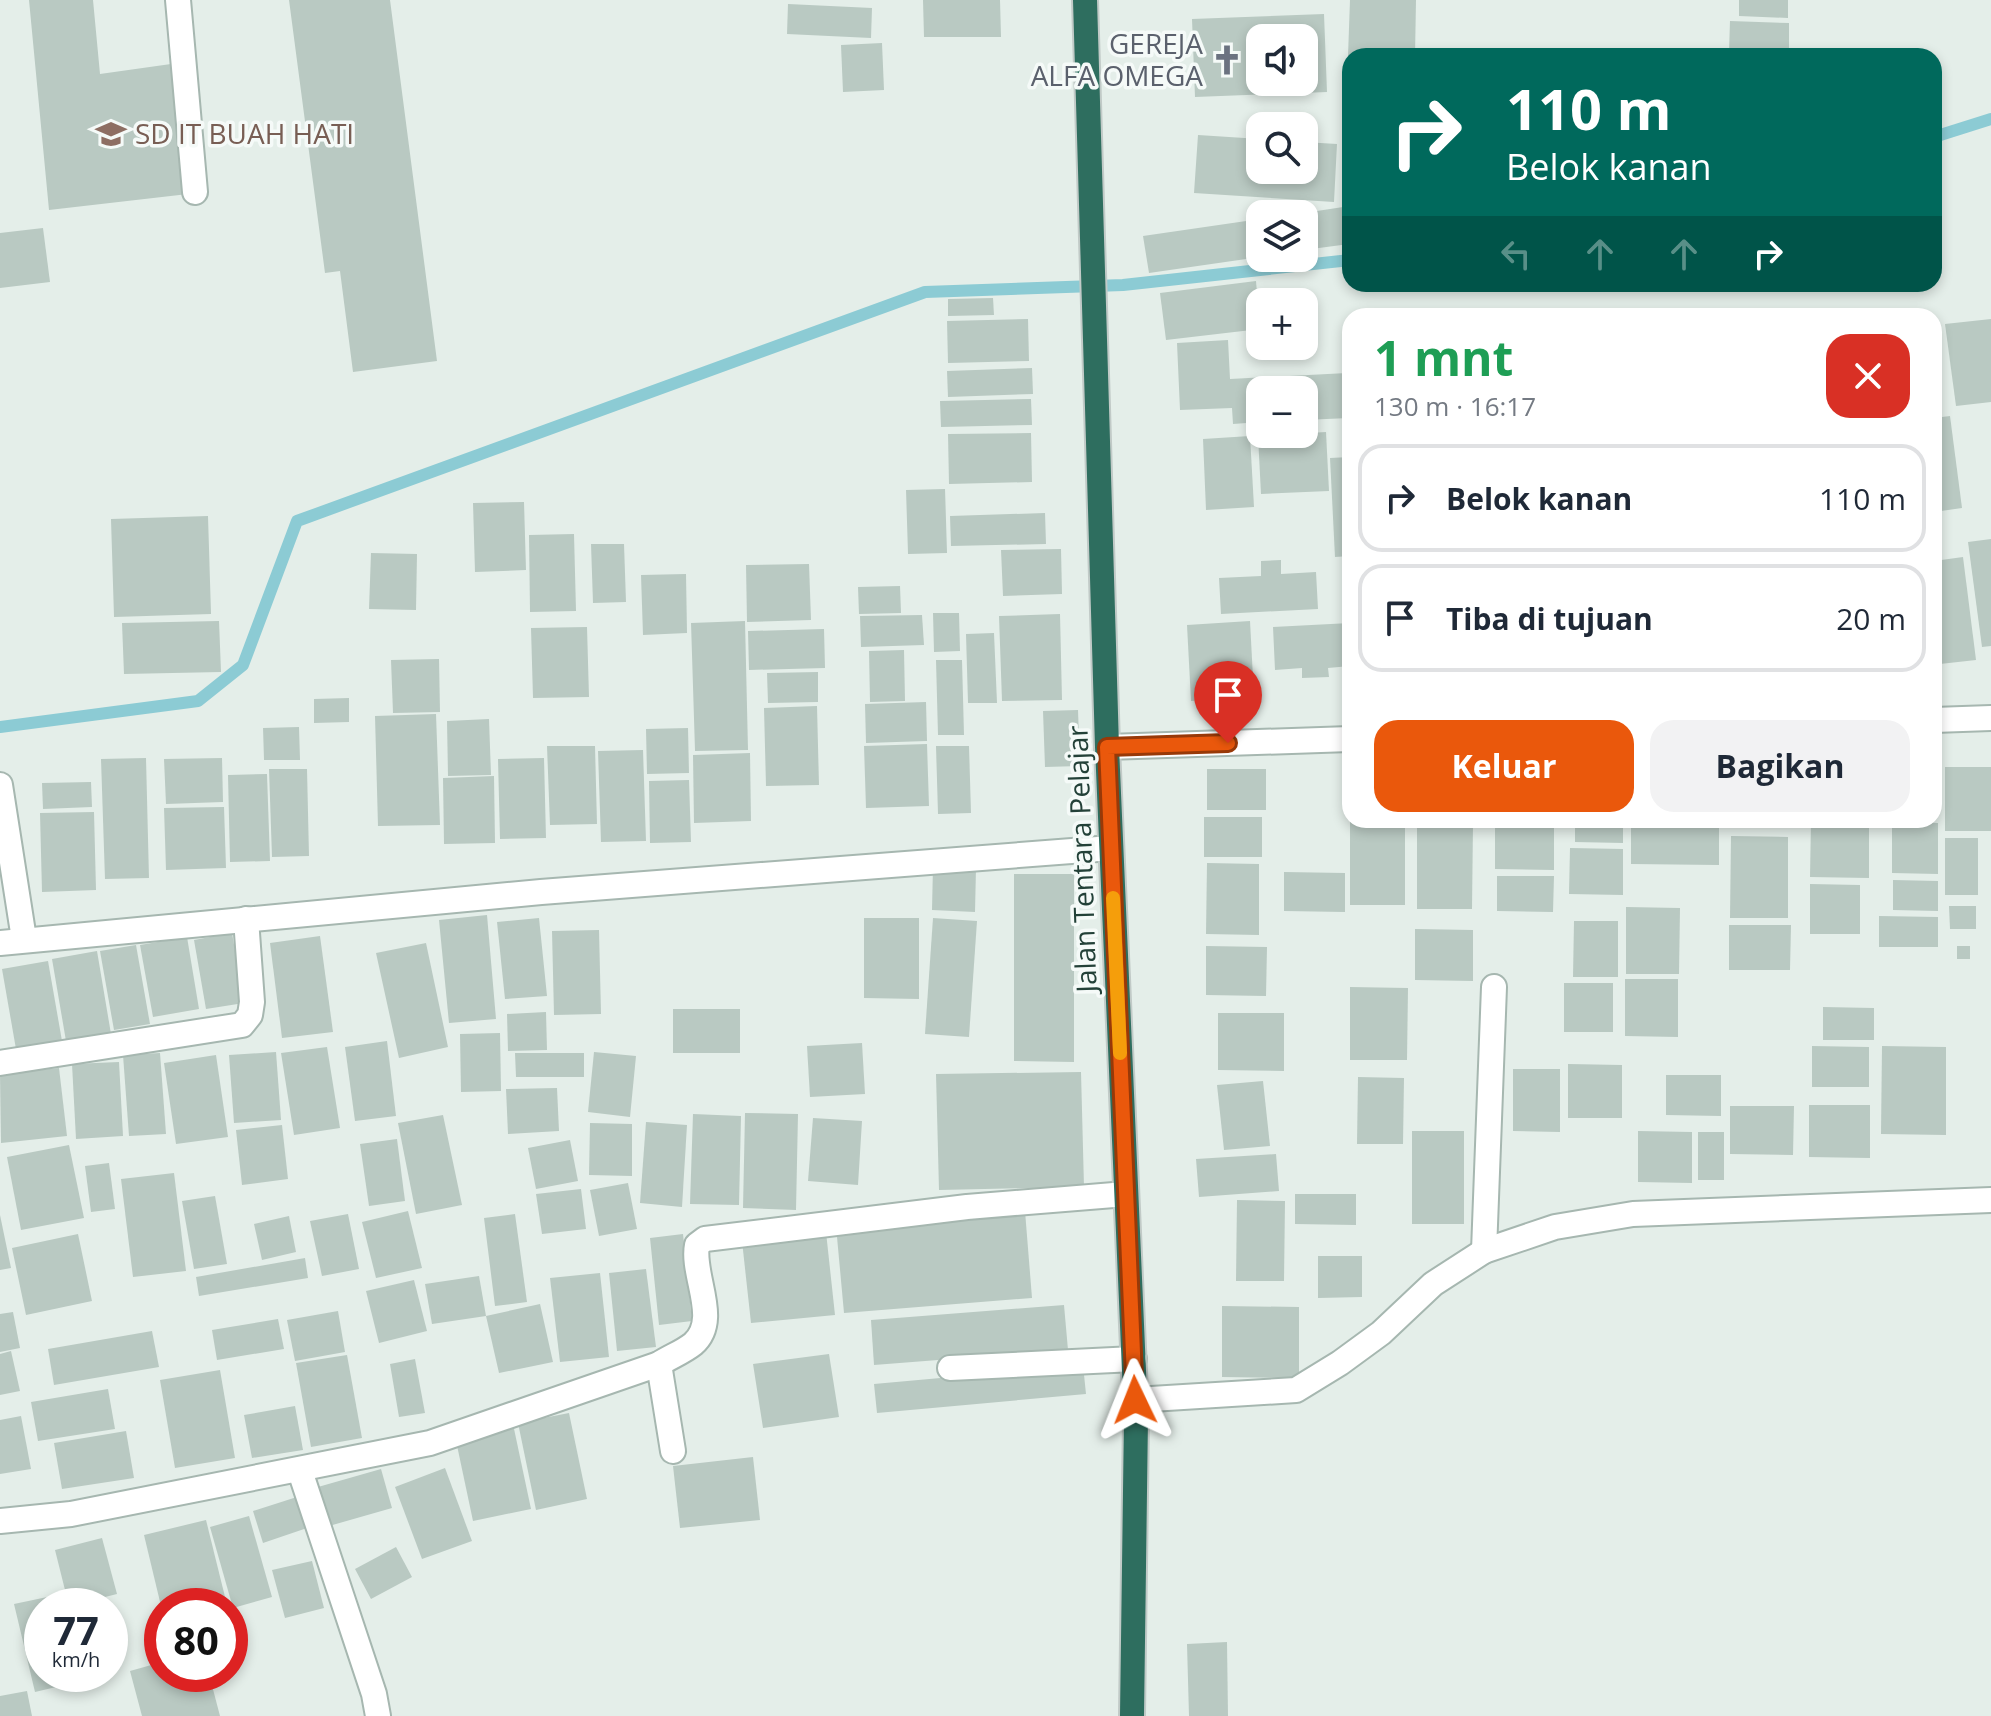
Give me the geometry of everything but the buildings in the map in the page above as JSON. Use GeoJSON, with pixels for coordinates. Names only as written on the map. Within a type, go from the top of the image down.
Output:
{"type":"FeatureCollection","features":[{"type":"Feature","properties":{"kind":"highway","name":"Jalan Tentara Pelajar"},"geometry":{"type":"LineString","coordinates":[[1085,0],[1107,747],[1134,1359],[1132,1716]]}},
{"type":"Feature","properties":{"kind":"street"},"geometry":{"type":"LineString","coordinates":[[178,0],[195,192]]}},
{"type":"Feature","properties":{"kind":"street"},"geometry":{"type":"LineString","coordinates":[[1942,720],[1991,718]]}},
{"type":"Feature","properties":{"kind":"street"},"geometry":{"type":"LineString","coordinates":[[1107,747],[1342,739]]}},
{"type":"Feature","properties":{"kind":"street"},"geometry":{"type":"LineString","coordinates":[[0,785],[12,941],[541,892],[1111,848]]}},
{"type":"Feature","properties":{"kind":"street"},"geometry":{"type":"LineString","coordinates":[[0,1063],[242,1025],[250,1015],[252,1002],[246,919]]}},
{"type":"Feature","properties":{"kind":"street"},"geometry":{"type":"LineString","coordinates":[[1484,1251],[1494,987]]}},
{"type":"Feature","properties":{"kind":"street"},"geometry":{"type":"LineString","coordinates":[[0,1521],[71,1514],[430,1443],[659,1364],[694,1343],[702,1331],[705,1313],[694,1256],[697,1245],[705,1239],[967,1207],[1126,1194]]}},
{"type":"Feature","properties":{"kind":"street"},"geometry":{"type":"LineString","coordinates":[[1135,1400],[1296,1390],[1371,1340],[1433,1284],[1484,1251],[1555,1227],[1633,1214],[1991,1200]]}},
{"type":"Feature","properties":{"kind":"street"},"geometry":{"type":"LineString","coordinates":[[950,1368],[1134,1359]]}},
{"type":"Feature","properties":{"kind":"street"},"geometry":{"type":"LineString","coordinates":[[659,1364],[673,1451]]}},
{"type":"Feature","properties":{"kind":"street"},"geometry":{"type":"LineString","coordinates":[[300,1471],[374,1694],[378,1716]]}},
{"type":"Feature","properties":{"kind":"waterway"},"geometry":{"type":"LineString","coordinates":[[1942,134],[1991,119]]}},
{"type":"Feature","properties":{"kind":"waterway"},"geometry":{"type":"LineString","coordinates":[[0,727],[198,701],[243,665],[297,521],[925,292],[1123,285],[1342,261]]}},
{"type":"Feature","properties":{"kind":"slow traffic"},"geometry":{"type":"LineString","coordinates":[[1113,898],[1120,1053]]}},
{"type":"Feature","properties":{"kind":"place","name":"GEREJA ALFA OMEGA"},"geometry":{"type":"Point","coordinates":[1227,60]}},
{"type":"Feature","properties":{"kind":"place","name":"SD IT BUAH HATI"},"geometry":{"type":"Point","coordinates":[111,134]}},
{"type":"Feature","properties":{"kind":"route"},"geometry":{"type":"LineString","coordinates":[[1135,1400],[1107,747],[1228,743]]}}]}
